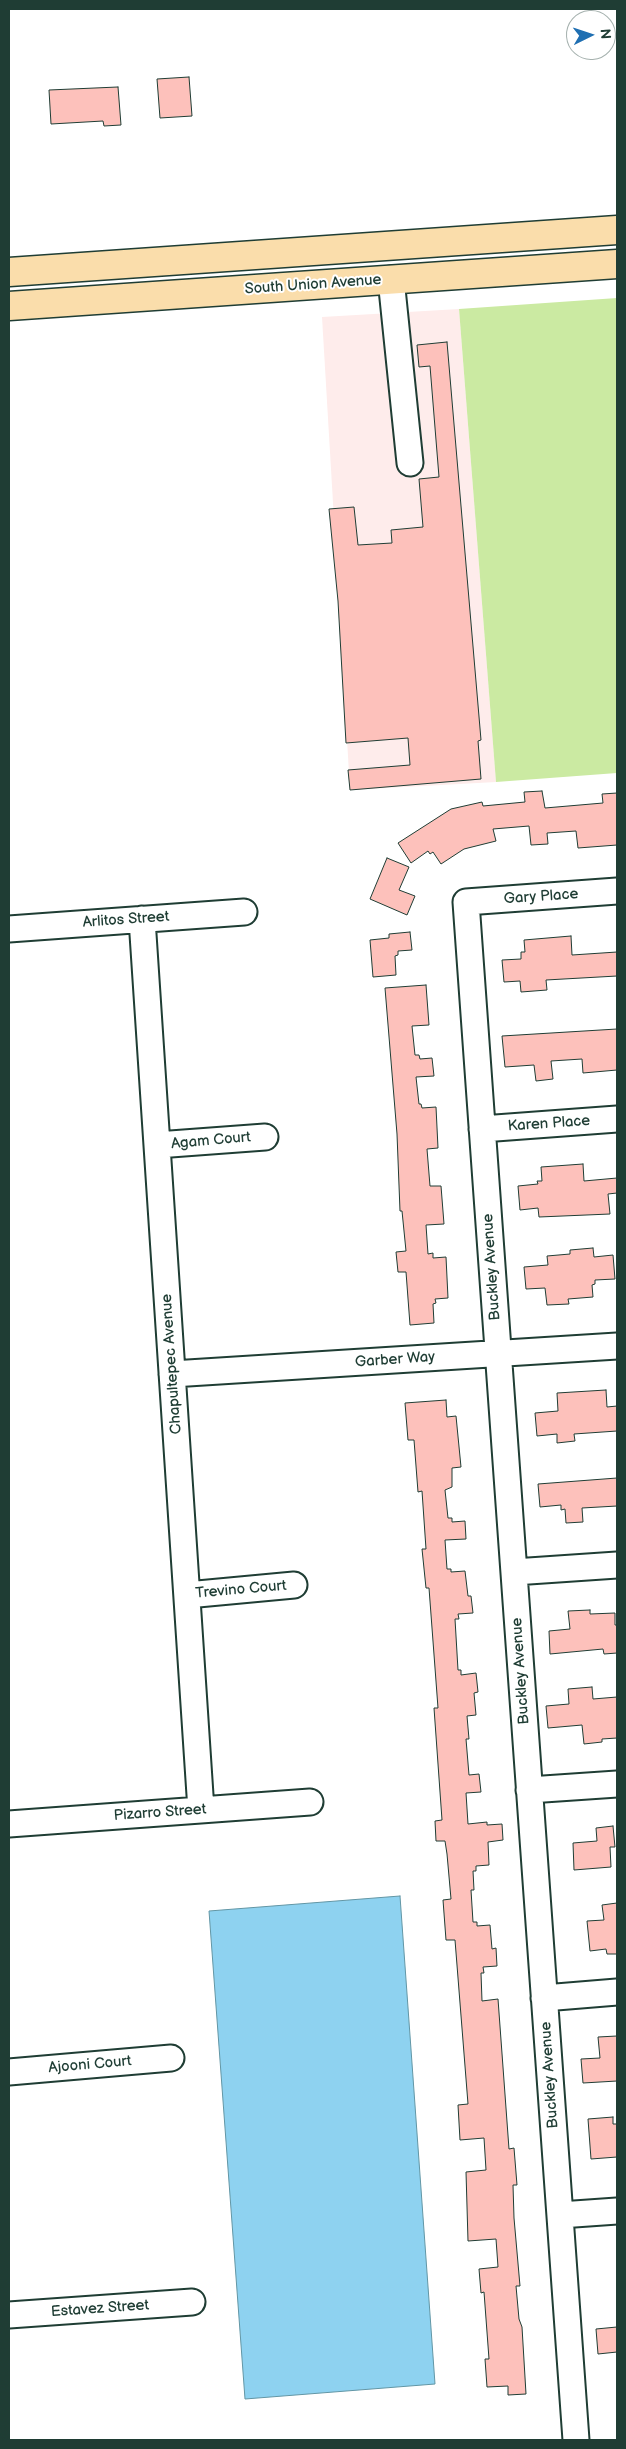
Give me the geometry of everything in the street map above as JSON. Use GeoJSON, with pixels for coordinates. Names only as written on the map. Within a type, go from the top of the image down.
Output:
{"type":"FeatureCollection","features":[{"type":"Feature","properties":{"kind":"main road"},"geometry":{"type":"LineString","coordinates":[[9,272],[617,230]]}},
{"type":"Feature","properties":{"kind":"main road"},"geometry":{"type":"LineString","coordinates":[[391,279],[405,263],[525,254],[543,235]]}},
{"type":"Feature","properties":{"kind":"main road"},"geometry":{"type":"LineString","coordinates":[[161,296],[178,279],[318,268],[343,250]]}},
{"type":"Feature","properties":{"kind":"main road","name":"South Union Avenue"},"geometry":{"type":"LineString","coordinates":[[9,306],[617,264]]}},
{"type":"Feature","properties":{"kind":"street"},"geometry":{"type":"LineString","coordinates":[[391,279],[410,463]]}},
{"type":"Feature","properties":{"kind":"street","name":"Gary Place"},"geometry":{"type":"LineString","coordinates":[[466,902],[617,891]]}},
{"type":"Feature","properties":{"kind":"street","name":"Buckley Avenue"},"geometry":{"type":"LineString","coordinates":[[466,902],[576,2440]]}},
{"type":"Feature","properties":{"kind":"street","name":"Arlitos Street"},"geometry":{"type":"LineString","coordinates":[[9,929],[244,912]]}},
{"type":"Feature","properties":{"kind":"street","name":"Chapultepec Avenue"},"geometry":{"type":"LineString","coordinates":[[142,919],[201,1810]]}},
{"type":"Feature","properties":{"kind":"street","name":"Karen Place"},"geometry":{"type":"LineString","coordinates":[[482,1129],[617,1119]]}},
{"type":"Feature","properties":{"kind":"street","name":"Agam Court"},"geometry":{"type":"LineString","coordinates":[[157,1145],[265,1137]]}},
{"type":"Feature","properties":{"kind":"street","name":"Garber Way"},"geometry":{"type":"LineString","coordinates":[[172,1374],[617,1346]]}},
{"type":"Feature","properties":{"kind":"street"},"geometry":{"type":"LineString","coordinates":[[514,1572],[617,1565]]}},
{"type":"Feature","properties":{"kind":"street","name":"Trevino Court"},"geometry":{"type":"LineString","coordinates":[[187,1595],[294,1585]]}},
{"type":"Feature","properties":{"kind":"street"},"geometry":{"type":"LineString","coordinates":[[529,1790],[617,1784]]}},
{"type":"Feature","properties":{"kind":"street","name":"Pizarro Street"},"geometry":{"type":"LineString","coordinates":[[9,1824],[310,1802]]}},
{"type":"Feature","properties":{"kind":"street"},"geometry":{"type":"LineString","coordinates":[[544,1998],[617,1992]]}},
{"type":"Feature","properties":{"kind":"street","name":"Ajooni Court"},"geometry":{"type":"LineString","coordinates":[[9,2072],[171,2058]]}},
{"type":"Feature","properties":{"kind":"street"},"geometry":{"type":"LineString","coordinates":[[560,2215],[617,2211]]}},
{"type":"Feature","properties":{"kind":"street","name":"Estavez Street"},"geometry":{"type":"LineString","coordinates":[[9,2315],[192,2302]]}},
{"type":"Feature","properties":{"kind":"shaded area"},"geometry":{"type":"Polygon","coordinates":[[[459,309],[496,782],[350,790],[322,317],[459,309]]]}},
{"type":"Feature","properties":{"kind":"green space"},"geometry":{"type":"Polygon","coordinates":[[[617,298],[617,773],[496,782],[459,309],[617,298]]]}},
{"type":"Feature","properties":{"kind":"water"},"geometry":{"type":"Polygon","coordinates":[[[400,1896],[435,2384],[245,2399],[209,1911],[400,1896]]]}},
{"type":"Feature","properties":{"kind":"building"},"geometry":{"type":"Polygon","coordinates":[[[189,77],[192,116],[160,118],[157,79],[189,77]]]}},
{"type":"Feature","properties":{"kind":"building"},"geometry":{"type":"Polygon","coordinates":[[[118,87],[121,125],[104,126],[103,121],[51,124],[49,90],[118,87]]]}},
{"type":"Feature","properties":{"kind":"building"},"geometry":{"type":"Polygon","coordinates":[[[447,342],[481,740],[478,741],[481,779],[350,790],[348,770],[410,765],[408,738],[346,743],[338,601],[329,509],[354,507],[358,545],[392,543],[391,530],[423,527],[419,479],[439,477],[430,366],[419,367],[417,345],[447,342]]]}},
{"type":"Feature","properties":{"kind":"building"},"geometry":{"type":"Polygon","coordinates":[[[542,791],[545,808],[603,803],[602,794],[617,793],[617,845],[578,848],[576,831],[547,833],[548,844],[531,845],[529,826],[493,829],[496,841],[464,849],[441,864],[433,852],[430,854],[428,851],[411,863],[398,843],[451,809],[482,802],[483,806],[525,802],[524,792],[542,791]]]}},
{"type":"Feature","properties":{"kind":"building"},"geometry":{"type":"Polygon","coordinates":[[[387,858],[409,867],[399,890],[415,896],[407,915],[370,899],[387,858]]]}},
{"type":"Feature","properties":{"kind":"building"},"geometry":{"type":"Polygon","coordinates":[[[410,932],[412,950],[398,951],[398,955],[395,956],[396,975],[373,977],[370,940],[389,938],[389,934],[410,932]]]}},
{"type":"Feature","properties":{"kind":"building"},"geometry":{"type":"Polygon","coordinates":[[[571,936],[572,955],[617,952],[617,976],[546,980],[547,990],[521,992],[520,981],[504,982],[502,960],[521,959],[521,952],[525,952],[524,940],[571,936]]]}},
{"type":"Feature","properties":{"kind":"building"},"geometry":{"type":"Polygon","coordinates":[[[426,985],[429,1025],[412,1026],[415,1055],[419,1055],[420,1059],[432,1058],[434,1076],[416,1077],[419,1104],[421,1104],[422,1108],[436,1107],[438,1148],[427,1149],[430,1186],[441,1186],[444,1224],[426,1225],[428,1254],[433,1253],[433,1258],[446,1257],[448,1298],[435,1299],[436,1303],[433,1304],[434,1323],[410,1325],[406,1272],[398,1272],[396,1252],[406,1251],[402,1211],[400,1211],[397,1134],[385,988],[426,985]]]}},
{"type":"Feature","properties":{"kind":"building"},"geometry":{"type":"Polygon","coordinates":[[[617,1029],[617,1070],[583,1073],[582,1059],[551,1061],[553,1079],[536,1081],[534,1065],[505,1067],[502,1036],[617,1029]]]}},
{"type":"Feature","properties":{"kind":"building"},"geometry":{"type":"Polygon","coordinates":[[[583,1164],[584,1181],[617,1178],[617,1193],[608,1194],[610,1214],[539,1217],[538,1208],[520,1210],[518,1186],[538,1184],[537,1181],[542,1181],[541,1167],[583,1164]]]}},
{"type":"Feature","properties":{"kind":"building"},"geometry":{"type":"Polygon","coordinates":[[[593,1248],[594,1257],[613,1255],[615,1279],[595,1280],[595,1284],[592,1285],[593,1297],[568,1299],[569,1304],[547,1305],[545,1288],[526,1289],[524,1267],[548,1265],[547,1256],[570,1254],[570,1250],[593,1248]]]}},
{"type":"Feature","properties":{"kind":"building"},"geometry":{"type":"Polygon","coordinates":[[[606,1390],[607,1407],[617,1406],[617,1431],[574,1434],[575,1441],[557,1443],[557,1434],[537,1436],[535,1413],[558,1411],[557,1393],[606,1390]]]}},
{"type":"Feature","properties":{"kind":"building"},"geometry":{"type":"Polygon","coordinates":[[[446,1400],[447,1417],[456,1416],[461,1467],[452,1468],[452,1487],[445,1490],[448,1518],[452,1518],[452,1522],[465,1521],[466,1539],[445,1540],[447,1569],[451,1569],[451,1572],[465,1571],[468,1596],[471,1596],[473,1613],[458,1614],[459,1619],[455,1619],[458,1670],[461,1670],[461,1675],[476,1673],[478,1692],[474,1693],[476,1715],[467,1716],[469,1739],[466,1739],[469,1775],[479,1774],[481,1792],[466,1793],[468,1824],[487,1822],[487,1825],[502,1824],[503,1840],[488,1842],[489,1865],[476,1866],[476,1871],[473,1871],[474,1890],[471,1890],[473,1922],[477,1922],[477,1926],[490,1925],[492,1949],[496,1948],[497,1966],[483,1967],[484,1973],[481,1973],[482,2001],[498,1999],[509,2149],[514,2148],[517,2185],[513,2185],[520,2286],[516,2286],[519,2319],[522,2327],[526,2394],[508,2395],[508,2386],[487,2387],[485,2359],[489,2359],[484,2292],[481,2293],[479,2269],[498,2267],[496,2239],[468,2241],[466,2172],[486,2170],[484,2138],[460,2140],[458,2105],[468,2104],[455,1940],[446,1940],[443,1900],[451,1899],[447,1854],[445,1841],[436,1841],[435,1821],[442,1820],[434,1708],[438,1708],[429,1588],[426,1588],[422,1549],[426,1549],[422,1491],[418,1492],[414,1440],[408,1440],[405,1403],[446,1400]]]}},
{"type":"Feature","properties":{"kind":"building"},"geometry":{"type":"Polygon","coordinates":[[[617,1478],[617,1506],[582,1508],[583,1522],[566,1523],[565,1509],[561,1510],[561,1505],[540,1507],[538,1484],[617,1478]]]}},
{"type":"Feature","properties":{"kind":"building"},"geometry":{"type":"Polygon","coordinates":[[[590,1610],[590,1614],[615,1613],[617,1653],[604,1654],[603,1649],[550,1654],[549,1631],[570,1629],[568,1611],[590,1610]]]}},
{"type":"Feature","properties":{"kind":"building"},"geometry":{"type":"Polygon","coordinates":[[[592,1687],[593,1699],[617,1697],[617,1738],[602,1739],[602,1742],[584,1744],[582,1725],[548,1728],[546,1706],[569,1704],[568,1689],[592,1687]]]}},
{"type":"Feature","properties":{"kind":"building"},"geometry":{"type":"Polygon","coordinates":[[[613,1826],[615,1847],[610,1847],[611,1867],[574,1870],[573,1843],[597,1841],[596,1828],[613,1826]]]}},
{"type":"Feature","properties":{"kind":"building"},"geometry":{"type":"Polygon","coordinates":[[[617,1903],[617,1954],[607,1954],[606,1949],[590,1951],[587,1921],[604,1920],[602,1905],[617,1903]]]}},
{"type":"Feature","properties":{"kind":"building"},"geometry":{"type":"Polygon","coordinates":[[[617,2036],[617,2081],[583,2083],[581,2059],[600,2058],[598,2037],[617,2036]]]}},
{"type":"Feature","properties":{"kind":"building"},"geometry":{"type":"Polygon","coordinates":[[[613,2117],[613,2124],[617,2124],[617,2157],[591,2159],[588,2119],[613,2117]]]}},
{"type":"Feature","properties":{"kind":"building"},"geometry":{"type":"Polygon","coordinates":[[[617,2327],[617,2352],[598,2354],[596,2329],[617,2327]]]}}]}
